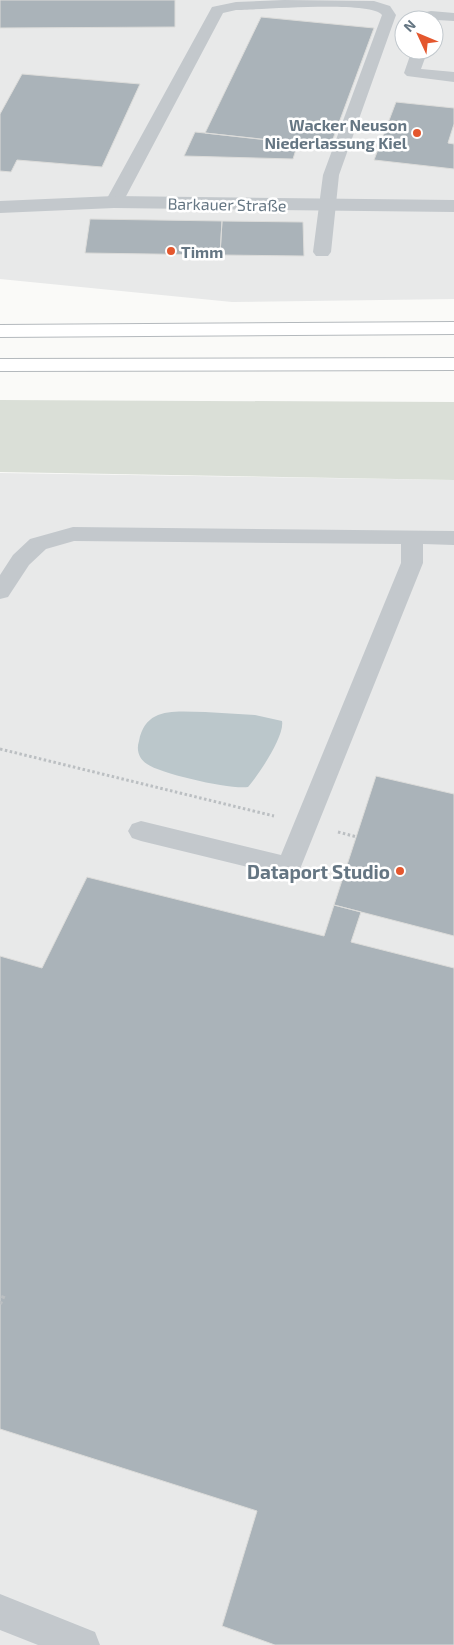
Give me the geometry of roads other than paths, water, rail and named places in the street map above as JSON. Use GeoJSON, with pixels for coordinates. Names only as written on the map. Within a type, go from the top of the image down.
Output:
{"type":"FeatureCollection","features":[{"type":"Feature","properties":{"kind":"highway"},"geometry":{"type":"LineString","coordinates":[[0,331],[454,328]]}},
{"type":"Feature","properties":{"kind":"highway"},"geometry":{"type":"LineString","coordinates":[[0,365],[454,364]]}},
{"type":"Feature","properties":{"kind":"street","name":"Barkauer Straße"},"geometry":{"type":"LineString","coordinates":[[0,207],[114,202],[454,206]]}},
{"type":"Feature","properties":{"kind":"lane"},"geometry":{"type":"LineString","coordinates":[[114,202],[217,10],[236,6],[351,2],[374,5],[385,9],[389,16],[331,175],[322,252]]}},
{"type":"Feature","properties":{"kind":"lane"},"geometry":{"type":"LineString","coordinates":[[417,60],[412,73],[454,77]]}},
{"type":"Feature","properties":{"kind":"lane"},"geometry":{"type":"LineString","coordinates":[[0,592],[21,560],[38,544],[73,534],[454,538]]}},
{"type":"Feature","properties":{"kind":"lane"},"geometry":{"type":"LineString","coordinates":[[141,831],[289,867],[412,563],[412,538]]}},
{"type":"Feature","properties":{"kind":"lane"},"geometry":{"type":"LineString","coordinates":[[0,1612],[82,1645]]}},
{"type":"Feature","properties":{"kind":"place","name":"Wacker Neuson Niederlassung Kiel"},"geometry":{"type":"Point","coordinates":[417,133]}},
{"type":"Feature","properties":{"kind":"place","name":"Timm"},"geometry":{"type":"Point","coordinates":[171,251]}},
{"type":"Feature","properties":{"kind":"place","name":"Dataport Studio"},"geometry":{"type":"Point","coordinates":[400,871]}}]}
